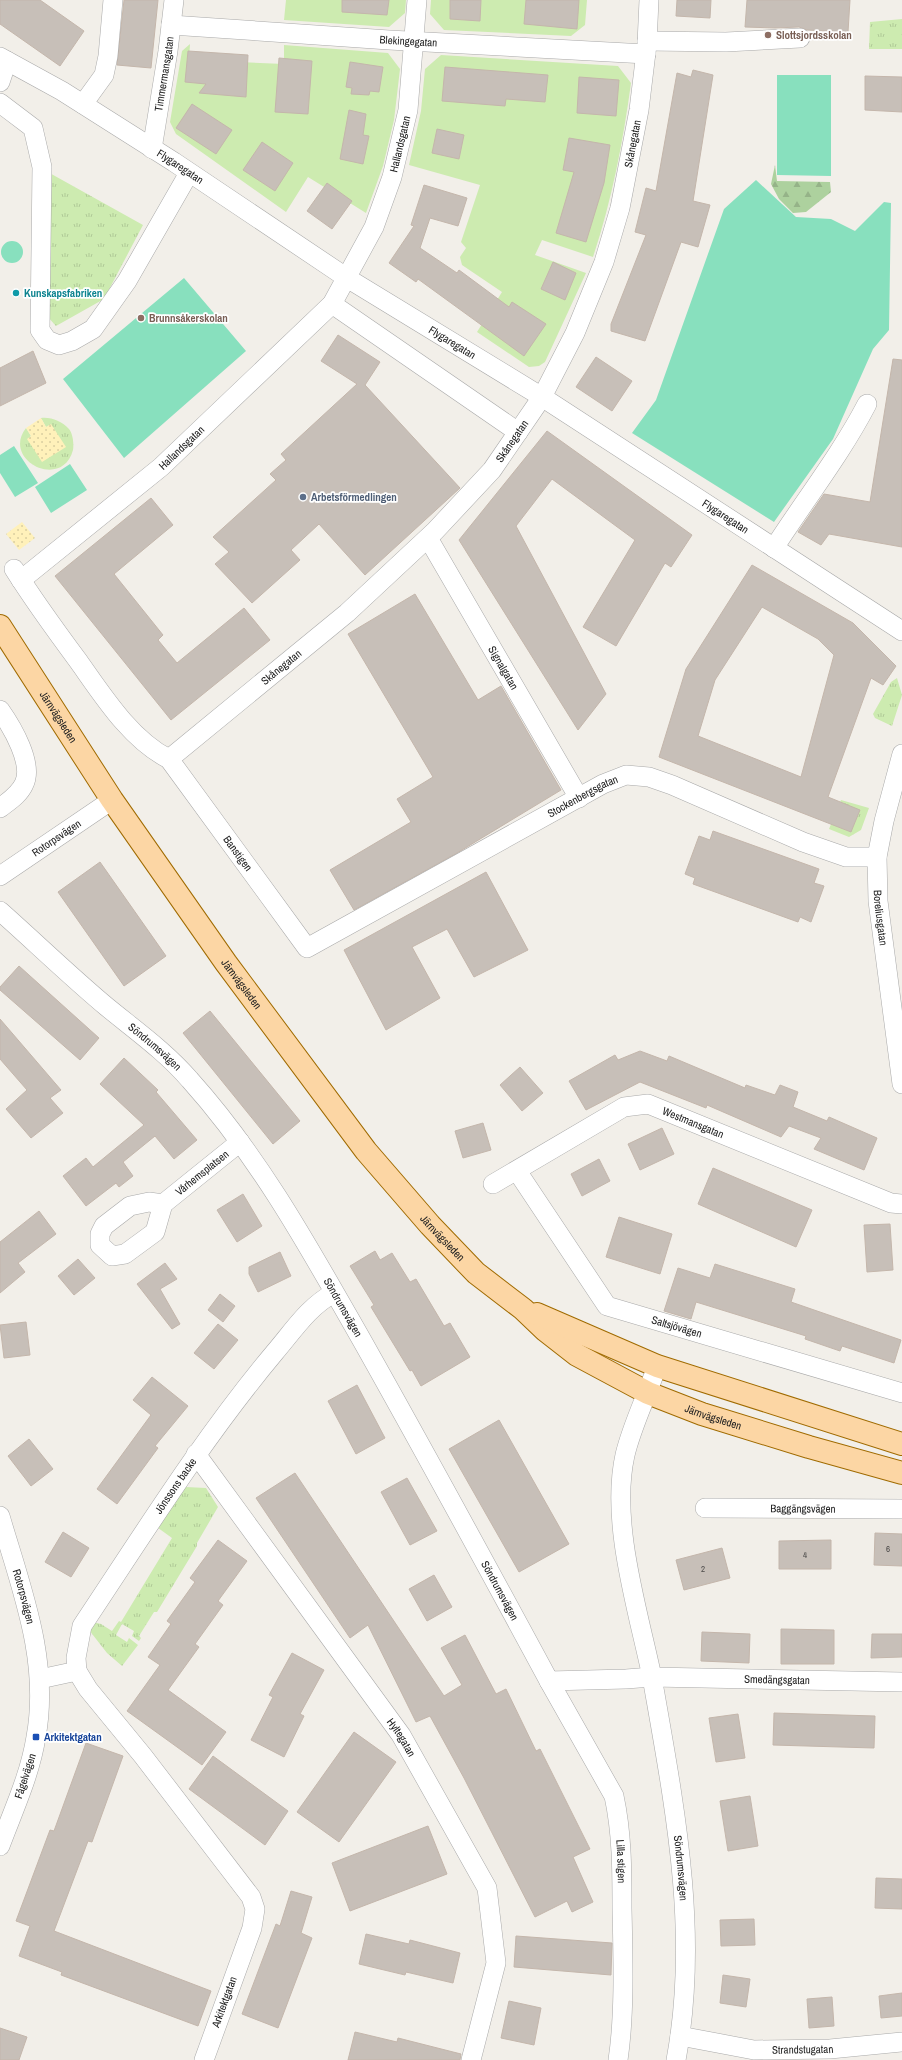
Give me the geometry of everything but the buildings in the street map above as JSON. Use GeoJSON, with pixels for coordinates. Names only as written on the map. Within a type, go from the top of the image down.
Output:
{"type":"FeatureCollection","features":[{"type":"Feature","properties":{"kind":"main road","name":"Järnvägsleden"},"geometry":{"type":"LineString","coordinates":[[0,626],[112,800],[226,962],[366,1151],[430,1225],[476,1273],[523,1308],[545,1330],[577,1355],[648,1393],[702,1414],[902,1473]]}},
{"type":"Feature","properties":{"kind":"main road","name":"Järnvägsleden"},"geometry":{"type":"LineString","coordinates":[[523,1308],[657,1366],[902,1444]]}},
{"type":"Feature","properties":{"kind":"street"},"geometry":{"type":"LineString","coordinates":[[83,104],[104,75],[108,56],[113,0]]}},
{"type":"Feature","properties":{"kind":"street","name":"Timmermansgatan"},"geometry":{"type":"LineString","coordinates":[[152,149],[168,51],[174,0]]}},
{"type":"Feature","properties":{"kind":"street","name":"Hallandsgatan"},"geometry":{"type":"LineString","coordinates":[[169,759],[154,751],[113,709],[18,574],[161,467],[332,304],[374,227],[392,177],[408,110],[417,0]]}},
{"type":"Feature","properties":{"kind":"street","name":"Skånegatan"},"geometry":{"type":"LineString","coordinates":[[169,759],[347,613],[428,538],[492,470],[542,397],[575,333],[604,262],[629,168],[639,110],[646,48],[649,0]]}},
{"type":"Feature","properties":{"kind":"street","name":"Blekingegatan"},"geometry":{"type":"LineString","coordinates":[[171,25],[414,41],[646,48],[800,38]]}},
{"type":"Feature","properties":{"kind":"street"},"geometry":{"type":"LineString","coordinates":[[0,82],[4,59]]}},
{"type":"Feature","properties":{"kind":"street","name":"Flygaregatan"},"geometry":{"type":"LineString","coordinates":[[4,59],[39,77],[83,104],[347,278],[542,397],[902,631]]}},
{"type":"Feature","properties":{"kind":"street"},"geometry":{"type":"LineString","coordinates":[[0,103],[34,128],[42,167],[40,330],[47,340],[59,345],[72,341],[93,328],[127,281],[189,173]]}},
{"type":"Feature","properties":{"kind":"street"},"geometry":{"type":"LineString","coordinates":[[332,304],[518,432]]}},
{"type":"Feature","properties":{"kind":"street"},"geometry":{"type":"LineString","coordinates":[[774,548],[822,474],[852,432],[868,404]]}},
{"type":"Feature","properties":{"kind":"street","name":"Signalgatan"},"geometry":{"type":"LineString","coordinates":[[428,538],[579,798]]}},
{"type":"Feature","properties":{"kind":"street"},"geometry":{"type":"LineString","coordinates":[[0,710],[10,724],[20,746],[26,770],[25,784],[17,795],[0,808]]}},
{"type":"Feature","properties":{"kind":"street","name":"Boreliusgatan"},"geometry":{"type":"LineString","coordinates":[[902,754],[884,821],[877,857],[878,901],[902,1084]]}},
{"type":"Feature","properties":{"kind":"street","name":"Banstigen"},"geometry":{"type":"LineString","coordinates":[[169,759],[307,948]]}},
{"type":"Feature","properties":{"kind":"street","name":"Stockenbergsgatan"},"geometry":{"type":"LineString","coordinates":[[307,948],[621,776],[649,777],[803,842],[839,855],[846,857],[877,857]]}},
{"type":"Feature","properties":{"kind":"street","name":"Rotorpsvägen"},"geometry":{"type":"LineString","coordinates":[[0,876],[112,800]]}},
{"type":"Feature","properties":{"kind":"street","name":"Söndrumsvägen"},"geometry":{"type":"LineString","coordinates":[[0,911],[50,958],[154,1044],[190,1079],[240,1142],[281,1202],[334,1293],[470,1534],[549,1681]]}},
{"type":"Feature","properties":{"kind":"street","name":"Westmansgatan"},"geometry":{"type":"LineString","coordinates":[[493,1184],[624,1108],[648,1104],[892,1204],[902,1204]]}},
{"type":"Feature","properties":{"kind":"street","name":"Vårhemsplatsen"},"geometry":{"type":"LineString","coordinates":[[163,1204],[240,1142]]}},
{"type":"Feature","properties":{"kind":"street","name":"Saltsjövägen"},"geometry":{"type":"LineString","coordinates":[[517,1171],[607,1306],[902,1392]]}},
{"type":"Feature","properties":{"kind":"street","name":"Jönssons backe"},"geometry":{"type":"LineString","coordinates":[[77,1671],[76,1658],[82,1626],[196,1454],[247,1385],[316,1303],[334,1293]]}},
{"type":"Feature","properties":{"kind":"street","name":"Söndrumsvägen"},"geometry":{"type":"LineString","coordinates":[[657,1366],[625,1454],[621,1477],[621,1503],[623,1538],[652,1677],[675,1805],[684,1882],[685,1969],[680,2036],[676,2060]]}},
{"type":"Feature","properties":{"kind":"street","name":"Hyltegatan"},"geometry":{"type":"LineString","coordinates":[[196,1454],[401,1735],[487,1888],[496,1963],[470,2060]]}},
{"type":"Feature","properties":{"kind":"street","name":"Baggängsvägen"},"geometry":{"type":"LineString","coordinates":[[705,1508],[902,1509]]}},
{"type":"Feature","properties":{"kind":"street","name":"Rotorpsvägen"},"geometry":{"type":"LineString","coordinates":[[0,1516],[32,1622],[40,1679]]}},
{"type":"Feature","properties":{"kind":"street"},"geometry":{"type":"LineString","coordinates":[[40,1679],[77,1671]]}},
{"type":"Feature","properties":{"kind":"street","name":"Arkitektgatan"},"geometry":{"type":"LineString","coordinates":[[77,1671],[88,1690],[143,1756],[251,1897],[255,1909],[252,1928],[204,2060]]}},
{"type":"Feature","properties":{"kind":"street"},"geometry":{"type":"LineString","coordinates":[[549,1681],[652,1677]]}},
{"type":"Feature","properties":{"kind":"street","name":"Smedängsgatan"},"geometry":{"type":"LineString","coordinates":[[652,1677],[902,1682]]}},
{"type":"Feature","properties":{"kind":"street","name":"Fågelvägen"},"geometry":{"type":"LineString","coordinates":[[0,1846],[32,1758],[40,1710],[40,1679]]}},
{"type":"Feature","properties":{"kind":"street","name":"Lilla stigen"},"geometry":{"type":"LineString","coordinates":[[549,1681],[614,1796],[618,1812],[621,1847],[623,1949],[618,2060]]}},
{"type":"Feature","properties":{"kind":"street","name":"Strandstugatan"},"geometry":{"type":"LineString","coordinates":[[680,2036],[754,2050],[831,2055],[902,2042]]}},
{"type":"Feature","properties":{"kind":"green space"},"geometry":{"type":"Polygon","coordinates":[[[286,0],[406,0],[405,13],[389,27],[284,20],[286,0]]]}},
{"type":"Feature","properties":{"kind":"green space"},"geometry":{"type":"Polygon","coordinates":[[[431,0],[587,0],[585,25],[571,36],[444,30],[430,14],[431,0]]]}},
{"type":"Feature","properties":{"kind":"green space"},"geometry":{"type":"Polygon","coordinates":[[[902,19],[902,49],[869,49],[870,22],[902,19]]]}},
{"type":"Feature","properties":{"kind":"green space"},"geometry":{"type":"Polygon","coordinates":[[[190,44],[189,60],[284,64],[284,45],[388,53],[400,69],[394,120],[383,166],[366,213],[308,177],[286,212],[176,134],[170,122],[182,51],[190,44]]]}},
{"type":"Feature","properties":{"kind":"green space"},"geometry":{"type":"Polygon","coordinates":[[[441,55],[618,66],[631,83],[616,171],[606,214],[593,257],[542,240],[535,255],[586,273],[545,362],[539,366],[529,367],[477,332],[502,292],[462,265],[460,257],[466,248],[461,242],[480,185],[409,165],[421,111],[425,69],[441,55]]]}},
{"type":"Feature","properties":{"kind":"green space"},"geometry":{"type":"Polygon","coordinates":[[[777,75],[831,75],[831,176],[777,175],[777,75]]]}},
{"type":"Feature","properties":{"kind":"green space"},"geometry":{"type":"Polygon","coordinates":[[[775,165],[777,181],[830,182],[831,192],[806,212],[793,213],[779,199],[771,184],[775,165]]]}},
{"type":"Feature","properties":{"kind":"green space"},"geometry":{"type":"Polygon","coordinates":[[[46,171],[143,225],[104,299],[56,326],[47,316],[46,171]]]}},
{"type":"Feature","properties":{"kind":"green space"},"geometry":{"type":"Polygon","coordinates":[[[756,180],[796,217],[831,219],[855,231],[884,202],[891,203],[889,330],[873,349],[833,439],[774,522],[632,433],[656,400],[724,209],[756,180]]]}},
{"type":"Feature","properties":{"kind":"green space"},"geometry":{"type":"Polygon","coordinates":[[[12,241],[20,244],[23,252],[20,260],[12,263],[4,260],[1,252],[4,244],[12,241]]]}},
{"type":"Feature","properties":{"kind":"green space"},"geometry":{"type":"Polygon","coordinates":[[[184,278],[246,351],[124,458],[63,379],[184,278]]]}},
{"type":"Feature","properties":{"kind":"green space"},"geometry":{"type":"Polygon","coordinates":[[[41,418],[49,418],[60,422],[69,429],[71,434],[73,450],[67,462],[58,468],[47,469],[36,466],[27,460],[21,451],[20,440],[26,428],[31,436],[28,439],[51,424],[46,427],[41,418]]]}},
{"type":"Feature","properties":{"kind":"green space"},"geometry":{"type":"Polygon","coordinates":[[[14,446],[38,483],[15,497],[0,473],[0,455],[14,446]]]}},
{"type":"Feature","properties":{"kind":"green space"},"geometry":{"type":"Polygon","coordinates":[[[70,464],[87,490],[51,513],[35,487],[70,464]]]}},
{"type":"Feature","properties":{"kind":"green space"},"geometry":{"type":"Polygon","coordinates":[[[897,678],[902,695],[892,726],[875,718],[873,714],[891,682],[897,678]]]}},
{"type":"Feature","properties":{"kind":"green space"},"geometry":{"type":"Polygon","coordinates":[[[841,800],[869,808],[861,830],[849,837],[829,829],[841,800]]]}},
{"type":"Feature","properties":{"kind":"green space"},"geometry":{"type":"Polygon","coordinates":[[[184,1483],[186,1487],[206,1488],[218,1507],[197,1543],[197,1546],[157,1612],[154,1612],[139,1636],[141,1638],[139,1641],[132,1636],[134,1631],[122,1624],[116,1635],[127,1642],[129,1638],[138,1645],[122,1666],[107,1653],[89,1630],[93,1622],[101,1624],[112,1631],[119,1621],[121,1622],[172,1538],[154,1525],[184,1483]]]}},
{"type":"Feature","properties":{"kind":"sand"},"geometry":{"type":"Polygon","coordinates":[[[41,418],[46,427],[51,424],[66,447],[42,462],[27,439],[31,436],[26,428],[41,418]]]}},
{"type":"Feature","properties":{"kind":"sand"},"geometry":{"type":"Polygon","coordinates":[[[22,522],[35,538],[19,550],[6,534],[22,522]]]}},
{"type":"Feature","properties":{"kind":"place","name":"Slottsjordsskolan"},"geometry":{"type":"Point","coordinates":[768,35]}},
{"type":"Feature","properties":{"kind":"place","name":"Kunskapsfabriken"},"geometry":{"type":"Point","coordinates":[16,293]}},
{"type":"Feature","properties":{"kind":"place","name":"Brunnsåkerskolan"},"geometry":{"type":"Point","coordinates":[141,318]}},
{"type":"Feature","properties":{"kind":"place","name":"Arbetsförmedlingen"},"geometry":{"type":"Point","coordinates":[303,497]}},
{"type":"Feature","properties":{"kind":"place","name":"Arkitektgatan"},"geometry":{"type":"Point","coordinates":[36,1737]}}]}
